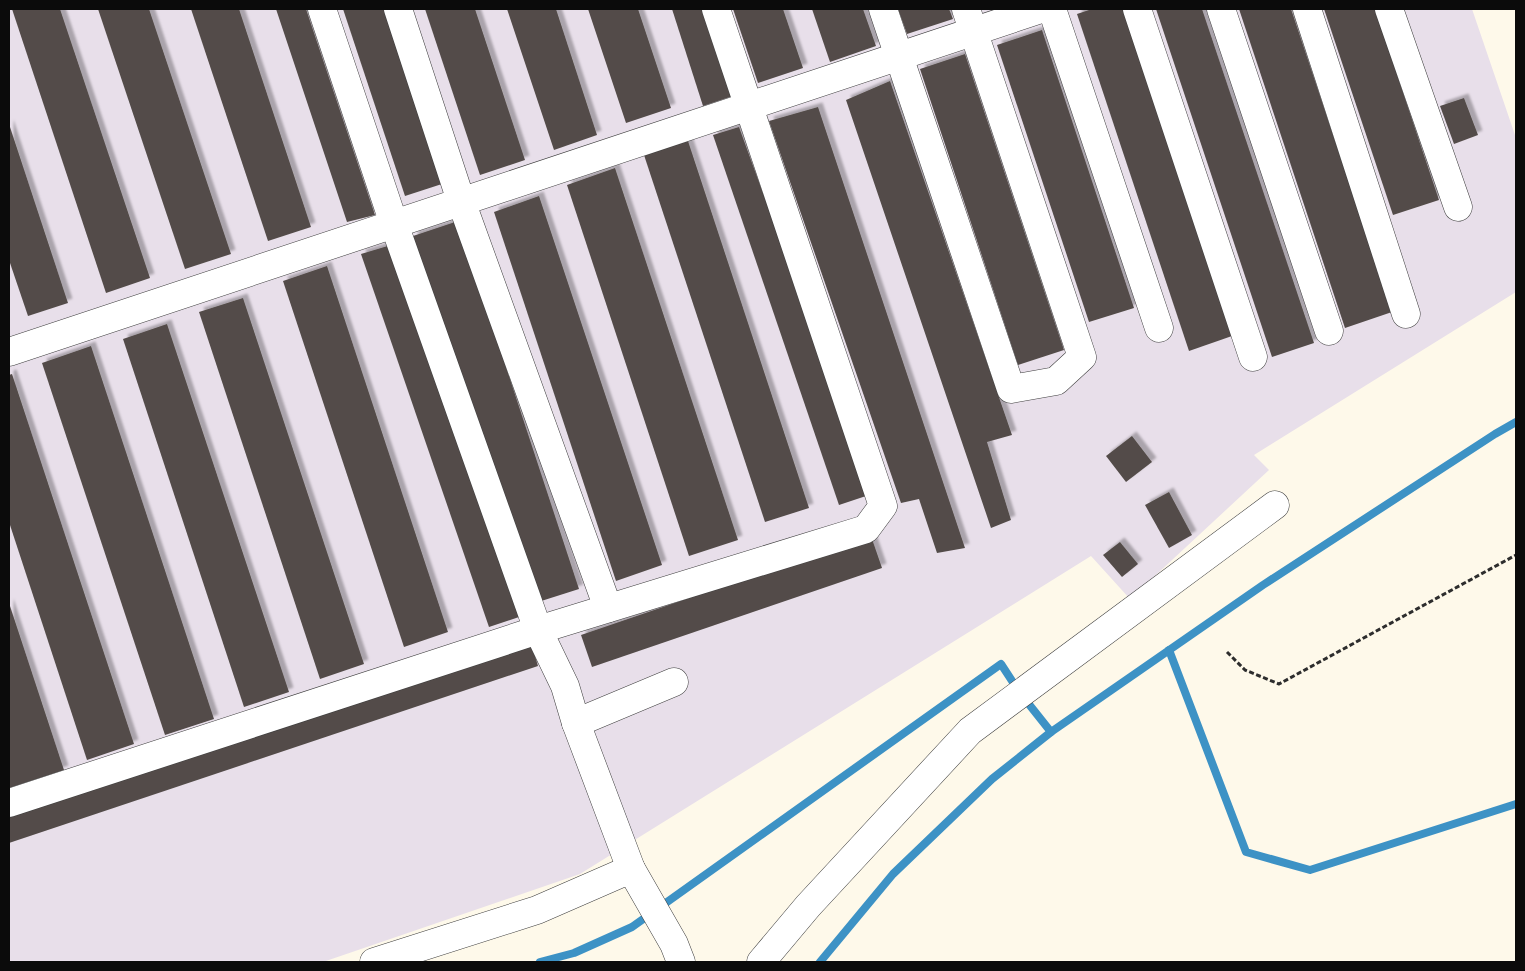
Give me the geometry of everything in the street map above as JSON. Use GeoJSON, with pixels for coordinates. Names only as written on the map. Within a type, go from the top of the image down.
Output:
{"type":"FeatureCollection","features":[{"type":"Feature","properties":{"kind":"lane"},"geometry":{"type":"LineString","coordinates":[[322,9],[394,224],[538,630],[564,686],[631,870],[674,944],[680,962]]}},
{"type":"Feature","properties":{"kind":"lane"},"geometry":{"type":"LineString","coordinates":[[398,9],[461,202],[608,608]]}},
{"type":"Feature","properties":{"kind":"lane"},"geometry":{"type":"LineString","coordinates":[[9,803],[538,630],[866,529],[883,506],[716,9]]}},
{"type":"Feature","properties":{"kind":"lane"},"geometry":{"type":"LineString","coordinates":[[883,9],[1011,388],[1056,381],[1082,357],[970,20]]}},
{"type":"Feature","properties":{"kind":"lane"},"geometry":{"type":"LineString","coordinates":[[9,352],[899,56],[970,20],[1041,9]]}},
{"type":"Feature","properties":{"kind":"lane"},"geometry":{"type":"LineString","coordinates":[[1052,9],[1159,328]]}},
{"type":"Feature","properties":{"kind":"lane"},"geometry":{"type":"LineString","coordinates":[[1138,9],[1253,357]]}},
{"type":"Feature","properties":{"kind":"lane"},"geometry":{"type":"LineString","coordinates":[[1222,9],[1329,331]]}},
{"type":"Feature","properties":{"kind":"lane"},"geometry":{"type":"LineString","coordinates":[[1307,9],[1406,314]]}},
{"type":"Feature","properties":{"kind":"lane"},"geometry":{"type":"LineString","coordinates":[[1389,9],[1458,207]]}},
{"type":"Feature","properties":{"kind":"lane"},"geometry":{"type":"LineString","coordinates":[[761,962],[808,906],[970,731],[1275,505]]}},
{"type":"Feature","properties":{"kind":"lane"},"geometry":{"type":"LineString","coordinates":[[576,723],[674,682]]}},
{"type":"Feature","properties":{"kind":"lane"},"geometry":{"type":"LineString","coordinates":[[374,962],[537,910],[631,870]]}},
{"type":"Feature","properties":{"kind":"path"},"geometry":{"type":"LineString","coordinates":[[1227,652],[1245,670],[1279,684],[1516,555]]}},
{"type":"Feature","properties":{"kind":"shaded area"},"geometry":{"type":"Polygon","coordinates":[[[9,9],[1472,9],[1516,138],[1516,292],[1254,455],[1269,470],[1130,599],[1091,556],[580,874],[323,962],[9,962],[9,9]]]}},
{"type":"Feature","properties":{"kind":"building"},"geometry":{"type":"Polygon","coordinates":[[[12,9],[60,9],[150,278],[106,293],[12,9]]]}},
{"type":"Feature","properties":{"kind":"building"},"geometry":{"type":"Polygon","coordinates":[[[98,9],[149,9],[231,254],[185,269],[98,9]]]}},
{"type":"Feature","properties":{"kind":"building"},"geometry":{"type":"Polygon","coordinates":[[[191,9],[239,9],[311,227],[268,241],[191,9]]]}},
{"type":"Feature","properties":{"kind":"building"},"geometry":{"type":"Polygon","coordinates":[[[276,9],[306,9],[375,215],[347,222],[276,9]]]}},
{"type":"Feature","properties":{"kind":"building"},"geometry":{"type":"Polygon","coordinates":[[[343,9],[387,9],[445,183],[405,196],[343,9]]]}},
{"type":"Feature","properties":{"kind":"building"},"geometry":{"type":"Polygon","coordinates":[[[425,9],[475,9],[525,160],[480,175],[425,9]]]}},
{"type":"Feature","properties":{"kind":"building"},"geometry":{"type":"Polygon","coordinates":[[[507,9],[556,9],[597,135],[554,150],[507,9]]]}},
{"type":"Feature","properties":{"kind":"building"},"geometry":{"type":"Polygon","coordinates":[[[588,9],[638,9],[671,108],[626,123],[588,9]]]}},
{"type":"Feature","properties":{"kind":"building"},"geometry":{"type":"Polygon","coordinates":[[[672,9],[704,9],[733,96],[703,106],[672,9]]]}},
{"type":"Feature","properties":{"kind":"building"},"geometry":{"type":"Polygon","coordinates":[[[733,9],[783,9],[803,68],[758,83],[733,9]]]}},
{"type":"Feature","properties":{"kind":"building"},"geometry":{"type":"Polygon","coordinates":[[[812,9],[863,9],[876,46],[830,62],[812,9]]]}},
{"type":"Feature","properties":{"kind":"building"},"geometry":{"type":"Polygon","coordinates":[[[898,9],[949,9],[953,19],[907,34],[898,9]]]}},
{"type":"Feature","properties":{"kind":"building"},"geometry":{"type":"Polygon","coordinates":[[[1092,9],[1123,9],[1232,336],[1189,351],[1077,14],[1092,9]]]}},
{"type":"Feature","properties":{"kind":"building"},"geometry":{"type":"Polygon","coordinates":[[[1156,9],[1202,9],[1314,343],[1272,357],[1156,9]]]}},
{"type":"Feature","properties":{"kind":"building"},"geometry":{"type":"Polygon","coordinates":[[[1239,9],[1291,9],[1392,312],[1345,328],[1239,9]]]}},
{"type":"Feature","properties":{"kind":"building"},"geometry":{"type":"Polygon","coordinates":[[[1324,9],[1375,9],[1439,200],[1393,215],[1324,9]]]}},
{"type":"Feature","properties":{"kind":"building"},"geometry":{"type":"Polygon","coordinates":[[[1042,30],[1134,308],[1089,322],[997,45],[1042,30]]]}},
{"type":"Feature","properties":{"kind":"building"},"geometry":{"type":"Polygon","coordinates":[[[965,54],[1064,350],[1018,365],[920,69],[965,54]]]}},
{"type":"Feature","properties":{"kind":"building"},"geometry":{"type":"Polygon","coordinates":[[[890,81],[1012,435],[987,442],[1011,520],[991,528],[846,100],[890,81]]]}},
{"type":"Feature","properties":{"kind":"building"},"geometry":{"type":"Polygon","coordinates":[[[1464,98],[1478,135],[1454,144],[1440,106],[1464,98]]]}},
{"type":"Feature","properties":{"kind":"building"},"geometry":{"type":"Polygon","coordinates":[[[818,107],[965,548],[937,553],[919,499],[901,503],[769,121],[818,107]]]}},
{"type":"Feature","properties":{"kind":"building"},"geometry":{"type":"Polygon","coordinates":[[[9,124],[68,303],[28,316],[9,260],[9,124]]]}},
{"type":"Feature","properties":{"kind":"building"},"geometry":{"type":"Polygon","coordinates":[[[739,127],[872,494],[839,505],[713,135],[739,127]]]}},
{"type":"Feature","properties":{"kind":"building"},"geometry":{"type":"Polygon","coordinates":[[[688,141],[809,508],[765,522],[644,155],[688,141]]]}},
{"type":"Feature","properties":{"kind":"building"},"geometry":{"type":"Polygon","coordinates":[[[615,168],[738,540],[689,556],[567,185],[615,168]]]}},
{"type":"Feature","properties":{"kind":"building"},"geometry":{"type":"Polygon","coordinates":[[[539,196],[662,565],[616,581],[494,212],[539,196]]]}},
{"type":"Feature","properties":{"kind":"building"},"geometry":{"type":"Polygon","coordinates":[[[458,221],[579,589],[535,603],[413,236],[458,221]]]}},
{"type":"Feature","properties":{"kind":"building"},"geometry":{"type":"Polygon","coordinates":[[[391,245],[525,615],[489,627],[361,254],[391,245]]]}},
{"type":"Feature","properties":{"kind":"building"},"geometry":{"type":"Polygon","coordinates":[[[327,266],[448,632],[404,647],[283,281],[327,266]]]}},
{"type":"Feature","properties":{"kind":"building"},"geometry":{"type":"Polygon","coordinates":[[[243,298],[364,664],[320,679],[199,312],[243,298]]]}},
{"type":"Feature","properties":{"kind":"building"},"geometry":{"type":"Polygon","coordinates":[[[167,324],[289,692],[244,707],[123,339],[167,324]]]}},
{"type":"Feature","properties":{"kind":"building"},"geometry":{"type":"Polygon","coordinates":[[[91,346],[214,719],[165,735],[42,363],[91,346]]]}},
{"type":"Feature","properties":{"kind":"building"},"geometry":{"type":"Polygon","coordinates":[[[12,374],[134,744],[87,760],[9,522],[9,375],[12,374]]]}},
{"type":"Feature","properties":{"kind":"building"},"geometry":{"type":"Polygon","coordinates":[[[1132,436],[1152,462],[1126,482],[1106,456],[1132,436]]]}},
{"type":"Feature","properties":{"kind":"building"},"geometry":{"type":"Polygon","coordinates":[[[1169,492],[1192,535],[1169,548],[1145,505],[1169,492]]]}},
{"type":"Feature","properties":{"kind":"building"},"geometry":{"type":"Polygon","coordinates":[[[871,536],[882,568],[592,667],[581,635],[871,536]]]}},
{"type":"Feature","properties":{"kind":"building"},"geometry":{"type":"Polygon","coordinates":[[[1120,542],[1138,564],[1122,577],[1103,555],[1120,542]]]}},
{"type":"Feature","properties":{"kind":"building"},"geometry":{"type":"Polygon","coordinates":[[[9,603],[64,770],[9,788],[9,603]]]}},
{"type":"Feature","properties":{"kind":"building"},"geometry":{"type":"Polygon","coordinates":[[[530,640],[538,666],[9,843],[9,816],[530,640]]]}},
{"type":"Feature","properties":{"kind":"waterway"},"geometry":{"type":"LineString","coordinates":[[540,962],[574,953],[632,927],[1001,664],[1020,693],[1051,732],[1263,585],[1516,422]]}},
{"type":"Feature","properties":{"kind":"waterway"},"geometry":{"type":"LineString","coordinates":[[1169,650],[1246,852],[1310,870],[1516,804]]}},
{"type":"Feature","properties":{"kind":"waterway"},"geometry":{"type":"LineString","coordinates":[[820,962],[893,874],[992,779],[1051,732]]}}]}
